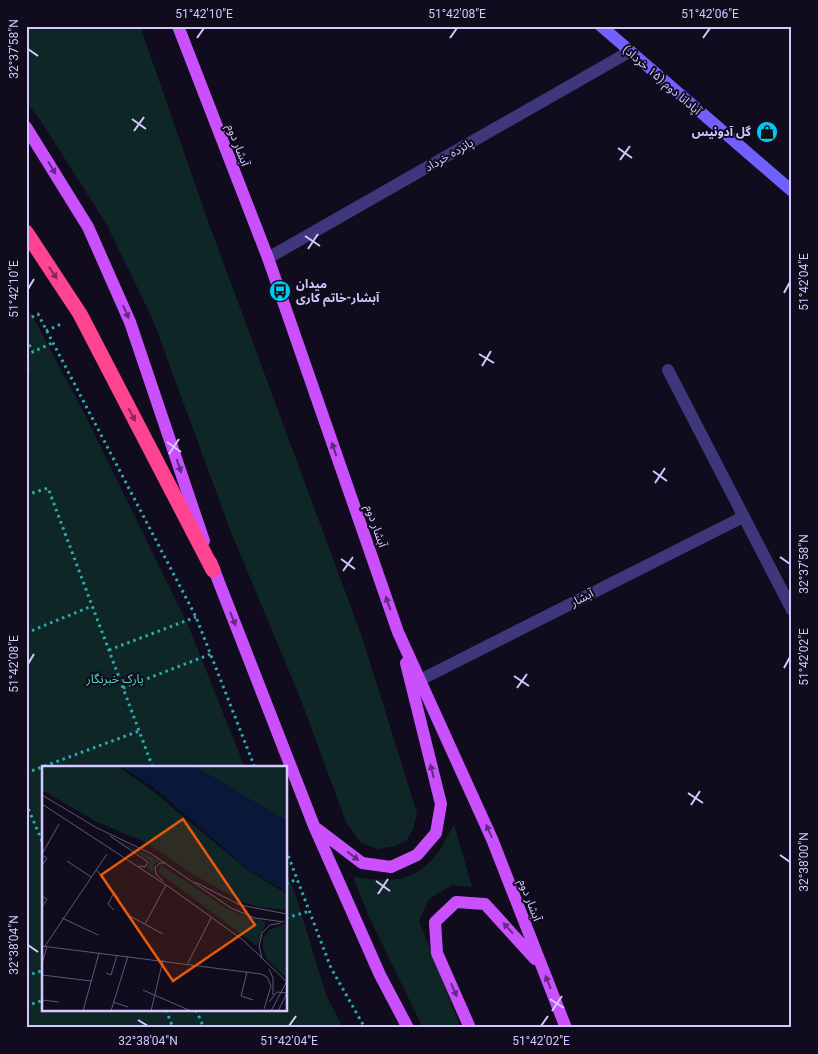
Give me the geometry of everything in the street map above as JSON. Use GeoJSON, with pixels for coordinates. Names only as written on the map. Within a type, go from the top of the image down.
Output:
{"type":"FeatureCollection","features":[{"type":"Feature","properties":{"kind":"highway"},"geometry":{"type":"LineString","coordinates":[[26,232],[80,314],[213,570]]}},
{"type":"Feature","properties":{"kind":"main road","name":"آبشار دوم"},"geometry":{"type":"LineString","coordinates":[[178,26],[268,258],[398,632],[492,839],[566,1028]]}},
{"type":"Feature","properties":{"kind":"main road","name":"آپادانا دوم (۱۵ خرداد)"},"geometry":{"type":"LineString","coordinates":[[602,26],[630,52],[790,186]]}},
{"type":"Feature","properties":{"kind":"main road"},"geometry":{"type":"LineString","coordinates":[[26,127],[88,227],[130,322],[213,570],[314,826],[380,975],[408,1028]]}},
{"type":"Feature","properties":{"kind":"main road"},"geometry":{"type":"LineString","coordinates":[[314,826],[362,863],[392,867],[417,855],[436,834],[440,804],[398,632]]}},
{"type":"Feature","properties":{"kind":"main road"},"geometry":{"type":"LineString","coordinates":[[470,1028],[437,952],[436,922],[456,902],[485,904],[540,964]]}},
{"type":"Feature","properties":{"kind":"street","name":"پانزده خرداد"},"geometry":{"type":"LineString","coordinates":[[268,258],[630,52]]}},
{"type":"Feature","properties":{"kind":"street"},"geometry":{"type":"LineString","coordinates":[[668,370],[792,610]]}},
{"type":"Feature","properties":{"kind":"street","name":"آبشار"},"geometry":{"type":"LineString","coordinates":[[420,680],[744,517]]}},
{"type":"Feature","properties":{"kind":"path"},"geometry":{"type":"LineString","coordinates":[[26,320],[38,314],[196,617],[253,766]]}},
{"type":"Feature","properties":{"kind":"path"},"geometry":{"type":"LineString","coordinates":[[26,339],[33,352],[52,343]]}},
{"type":"Feature","properties":{"kind":"path"},"geometry":{"type":"LineString","coordinates":[[26,354],[28,365],[26,398]]}},
{"type":"Feature","properties":{"kind":"path"},"geometry":{"type":"LineString","coordinates":[[26,495],[48,488],[152,766]]}},
{"type":"Feature","properties":{"kind":"path"},"geometry":{"type":"LineString","coordinates":[[26,633],[92,606]]}},
{"type":"Feature","properties":{"kind":"path"},"geometry":{"type":"LineString","coordinates":[[109,650],[196,617]]}},
{"type":"Feature","properties":{"kind":"path"},"geometry":{"type":"LineString","coordinates":[[123,688],[211,654]]}},
{"type":"Feature","properties":{"kind":"path"},"geometry":{"type":"LineString","coordinates":[[42,766],[139,730]]}},
{"type":"Feature","properties":{"kind":"path"},"geometry":{"type":"LineString","coordinates":[[26,772],[42,766]]}},
{"type":"Feature","properties":{"kind":"path"},"geometry":{"type":"LineString","coordinates":[[26,803],[42,841]]}},
{"type":"Feature","properties":{"kind":"path"},"geometry":{"type":"LineString","coordinates":[[288,855],[331,968],[365,1028]]}},
{"type":"Feature","properties":{"kind":"path"},"geometry":{"type":"LineString","coordinates":[[288,883],[298,879]]}},
{"type":"Feature","properties":{"kind":"path"},"geometry":{"type":"LineString","coordinates":[[288,917],[310,911]]}},
{"type":"Feature","properties":{"kind":"path"},"geometry":{"type":"LineString","coordinates":[[26,976],[42,971]]}},
{"type":"Feature","properties":{"kind":"path"},"geometry":{"type":"LineString","coordinates":[[26,1006],[42,1001]]}},
{"type":"Feature","properties":{"kind":"path"},"geometry":{"type":"LineString","coordinates":[[167,1012],[173,1028]]}},
{"type":"Feature","properties":{"kind":"path"},"geometry":{"type":"LineString","coordinates":[[197,1012],[204,1028]]}},
{"type":"Feature","properties":{"kind":"green space"},"geometry":{"type":"Polygon","coordinates":[[[26,26],[140,26],[209,224],[362,637],[417,813],[413,830],[406,841],[395,846],[377,849],[360,842],[346,822],[301,700],[231,532],[153,320],[107,225],[39,118],[26,102],[26,26]]]}},
{"type":"Feature","properties":{"kind":"green space","name":"پارک خبرنگار"},"geometry":{"type":"Polygon","coordinates":[[[26,304],[84,413],[188,625],[244,766],[42,766],[42,1012],[288,1012],[288,877],[295,893],[326,995],[343,1028],[26,1028],[26,304]]]}},
{"type":"Feature","properties":{"kind":"green space"},"geometry":{"type":"Polygon","coordinates":[[[454,824],[472,887],[452,885],[429,899],[419,921],[461,1028],[423,1028],[369,917],[353,877],[388,880],[398,879],[418,872],[439,852],[454,824]]]}},
{"type":"Feature","properties":{"kind":"place","name":"گل آدونیس"},"geometry":{"type":"Point","coordinates":[767,132]}},
{"type":"Feature","properties":{"kind":"place","name":"میدان آبشار-خاتم کاری"},"geometry":{"type":"Point","coordinates":[280,291]}}]}
